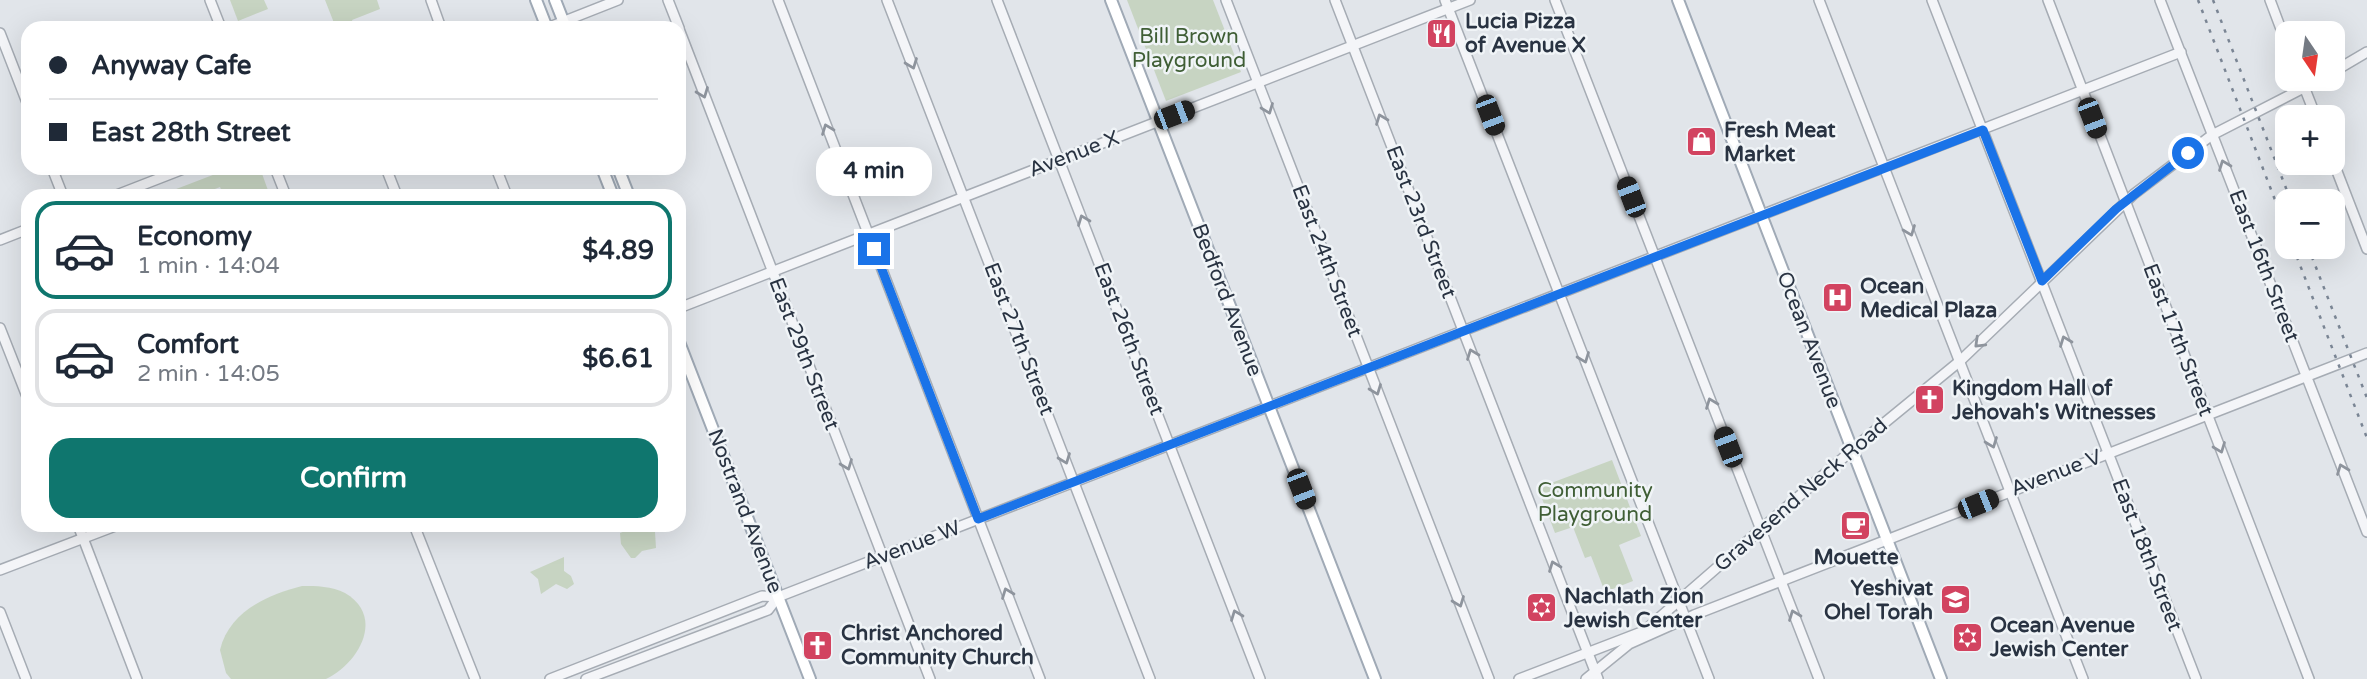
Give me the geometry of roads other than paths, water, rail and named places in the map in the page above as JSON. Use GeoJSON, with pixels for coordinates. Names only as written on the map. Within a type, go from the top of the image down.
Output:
{"type":"FeatureCollection","features":[{"type":"Feature","properties":{"kind":"main road"},"geometry":{"type":"LineString","coordinates":[[536,0],[544,21]]}},
{"type":"Feature","properties":{"kind":"main road"},"geometry":{"type":"LineString","coordinates":[[555,0],[563,21]]}},
{"type":"Feature","properties":{"kind":"main road","name":"Bedford Avenue"},"geometry":{"type":"LineString","coordinates":[[1111,0],[1374,679]]}},
{"type":"Feature","properties":{"kind":"main road","name":"Ocean Avenue"},"geometry":{"type":"LineString","coordinates":[[1678,0],[1941,679]]}},
{"type":"Feature","properties":{"kind":"main road","name":"Nostrand Avenue"},"geometry":{"type":"LineString","coordinates":[[686,360],[810,679]]}},
{"type":"Feature","properties":{"kind":"street"},"geometry":{"type":"LineString","coordinates":[[210,0],[218,21]]}},
{"type":"Feature","properties":{"kind":"street"},"geometry":{"type":"LineString","coordinates":[[431,0],[439,21]]}},
{"type":"Feature","properties":{"kind":"street"},"geometry":{"type":"LineString","coordinates":[[573,21],[618,0]]}},
{"type":"Feature","properties":{"kind":"street","name":"East 29th Street"},"geometry":{"type":"LineString","coordinates":[[668,0],[676,21]]}},
{"type":"Feature","properties":{"kind":"street"},"geometry":{"type":"LineString","coordinates":[[778,0],[1040,679]]}},
{"type":"Feature","properties":{"kind":"street","name":"East 27th Street"},"geometry":{"type":"LineString","coordinates":[[887,0],[1150,679]]}},
{"type":"Feature","properties":{"kind":"street","name":"East 26th Street"},"geometry":{"type":"LineString","coordinates":[[997,0],[1260,679]]}},
{"type":"Feature","properties":{"kind":"street","name":"East 24th Street"},"geometry":{"type":"LineString","coordinates":[[1226,0],[1489,679]]}},
{"type":"Feature","properties":{"kind":"street","name":"East 23rd Street"},"geometry":{"type":"LineString","coordinates":[[1335,0],[1597,675]]}},
{"type":"Feature","properties":{"kind":"street","name":"Avenue X"},"geometry":{"type":"LineString","coordinates":[[686,305],[1353,46],[1447,4],[1469,0]]}},
{"type":"Feature","properties":{"kind":"street"},"geometry":{"type":"LineString","coordinates":[[1555,0],[1819,679]]}},
{"type":"Feature","properties":{"kind":"street"},"geometry":{"type":"LineString","coordinates":[[1819,0],[2084,679]]}},
{"type":"Feature","properties":{"kind":"street","name":"East 18th Street"},"geometry":{"type":"LineString","coordinates":[[1932,0],[2196,679]]}},
{"type":"Feature","properties":{"kind":"street","name":"East 17th Street"},"geometry":{"type":"LineString","coordinates":[[2048,0],[2309,679]]}},
{"type":"Feature","properties":{"kind":"street","name":"East 16th Street"},"geometry":{"type":"LineString","coordinates":[[2160,0],[2367,532]]}},
{"type":"Feature","properties":{"kind":"street"},"geometry":{"type":"LineString","coordinates":[[2270,0],[2278,21]]}},
{"type":"Feature","properties":{"kind":"street"},"geometry":{"type":"LineString","coordinates":[[1447,4],[1709,679]]}},
{"type":"Feature","properties":{"kind":"street"},"geometry":{"type":"LineString","coordinates":[[0,33],[21,87]]}},
{"type":"Feature","properties":{"kind":"street","name":"East 29th Street"},"geometry":{"type":"LineString","coordinates":[[686,47],[930,679]]}},
{"type":"Feature","properties":{"kind":"street","name":"Avenue W"},"geometry":{"type":"LineString","coordinates":[[550,679],[762,596],[778,597],[2181,52]]}},
{"type":"Feature","properties":{"kind":"street"},"geometry":{"type":"LineString","coordinates":[[2345,65],[2367,52]]}},
{"type":"Feature","properties":{"kind":"street","name":"Gravesend Neck Road"},"geometry":{"type":"LineString","coordinates":[[1588,652],[1644,631],[1852,451],[1960,362],[2124,202],[2212,135],[2288,91]]}},
{"type":"Feature","properties":{"kind":"street"},"geometry":{"type":"LineString","coordinates":[[132,189],[168,175]]}},
{"type":"Feature","properties":{"kind":"street"},"geometry":{"type":"LineString","coordinates":[[2338,175],[2367,249]]}},
{"type":"Feature","properties":{"kind":"street"},"geometry":{"type":"LineString","coordinates":[[0,240],[21,232]]}},
{"type":"Feature","properties":{"kind":"street"},"geometry":{"type":"LineString","coordinates":[[0,328],[21,381]]}},
{"type":"Feature","properties":{"kind":"street","name":"Avenue V"},"geometry":{"type":"LineString","coordinates":[[1597,675],[1629,644],[1780,580],[2367,353]]}},
{"type":"Feature","properties":{"kind":"street"},"geometry":{"type":"LineString","coordinates":[[81,532],[137,679]]}},
{"type":"Feature","properties":{"kind":"street"},"geometry":{"type":"LineString","coordinates":[[0,570],[99,532]]}},
{"type":"Feature","properties":{"kind":"street"},"geometry":{"type":"LineString","coordinates":[[417,532],[474,679]]}},
{"type":"Feature","properties":{"kind":"street","name":"Avenue W"},"geometry":{"type":"LineString","coordinates":[[586,679],[768,610],[778,597]]}},
{"type":"Feature","properties":{"kind":"street"},"geometry":{"type":"LineString","coordinates":[[0,612],[26,679]]}},
{"type":"Feature","properties":{"kind":"street"},"geometry":{"type":"LineString","coordinates":[[1519,679],[1588,652]]}},
{"type":"Feature","properties":{"kind":"street"},"geometry":{"type":"LineString","coordinates":[[1586,679],[1597,675]]}},
{"type":"Feature","properties":{"kind":"railway"},"geometry":{"type":"LineString","coordinates":[[2198,0],[2275,200]]}},
{"type":"Feature","properties":{"kind":"railway"},"geometry":{"type":"LineString","coordinates":[[2213,0],[2286,189]]}},
{"type":"Feature","properties":{"kind":"railway"},"geometry":{"type":"LineString","coordinates":[[2298,259],[2367,438]]}},
{"type":"Feature","properties":{"kind":"railway"},"geometry":{"type":"LineString","coordinates":[[2313,259],[2367,398]]}},
{"type":"Feature","properties":{"kind":"place","name":"Lucia Pizza of Avenue X"},"geometry":{"type":"Point","coordinates":[1442,33]}},
{"type":"Feature","properties":{"kind":"place","name":"Fresh Meat Market"},"geometry":{"type":"Point","coordinates":[1701,142]}},
{"type":"Feature","properties":{"kind":"place","name":"Ocean Medical Plaza"},"geometry":{"type":"Point","coordinates":[1837,298]}},
{"type":"Feature","properties":{"kind":"place","name":"Kingdom Hall of Jehovah's Witnesses"},"geometry":{"type":"Point","coordinates":[1929,400]}},
{"type":"Feature","properties":{"kind":"place","name":"Mouette"},"geometry":{"type":"Point","coordinates":[1856,525]}},
{"type":"Feature","properties":{"kind":"place","name":"Yeshivat Ohel Torah"},"geometry":{"type":"Point","coordinates":[1956,600]}},
{"type":"Feature","properties":{"kind":"place","name":"Nachlath Zion Jewish Center"},"geometry":{"type":"Point","coordinates":[1541,608]}},
{"type":"Feature","properties":{"kind":"place","name":"Ocean Avenue Jewish Center"},"geometry":{"type":"Point","coordinates":[1967,637]}},
{"type":"Feature","properties":{"kind":"place","name":"Christ Anchored Community Church"},"geometry":{"type":"Point","coordinates":[818,645]}},
{"type":"Feature","properties":{"kind":"park label","name":"Bill Brown Playground"},"geometry":{"type":"Point","coordinates":[1189,48]}},
{"type":"Feature","properties":{"kind":"park label","name":"Community Playground"},"geometry":{"type":"Point","coordinates":[1595,502]}}]}
